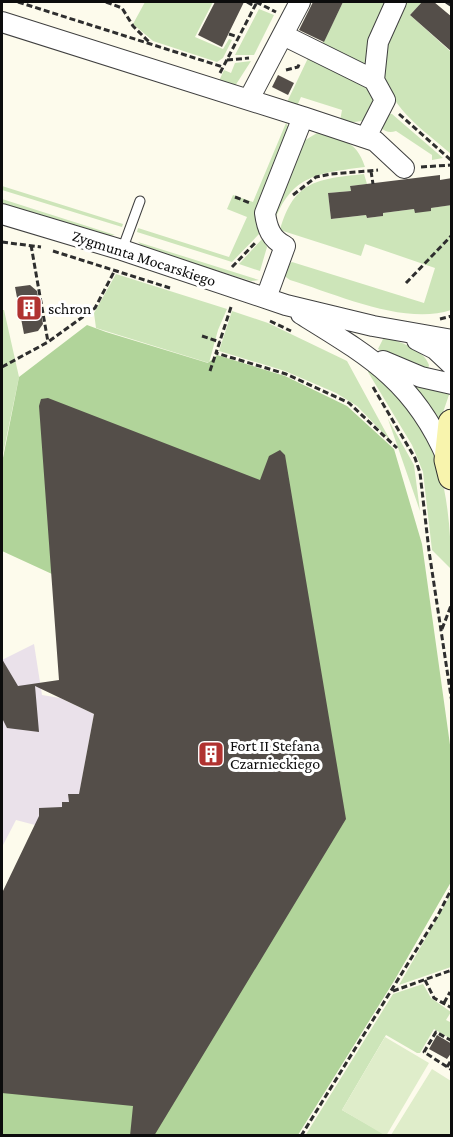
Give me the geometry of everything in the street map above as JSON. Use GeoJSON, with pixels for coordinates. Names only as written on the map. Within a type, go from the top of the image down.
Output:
{"type":"FeatureCollection","features":[{"type":"Feature","properties":{"kind":"street"},"geometry":{"type":"LineString","coordinates":[[249,99],[300,2]]}},
{"type":"Feature","properties":{"kind":"street"},"geometry":{"type":"LineString","coordinates":[[366,137],[385,100],[374,80],[378,42],[396,2]]}},
{"type":"Feature","properties":{"kind":"street"},"geometry":{"type":"LineString","coordinates":[[2,22],[366,137],[375,141],[404,168]]}},
{"type":"Feature","properties":{"kind":"street"},"geometry":{"type":"LineString","coordinates":[[283,35],[374,80]]}},
{"type":"Feature","properties":{"kind":"street"},"geometry":{"type":"LineString","coordinates":[[266,298],[285,246],[272,237],[265,213],[303,117]]}},
{"type":"Feature","properties":{"kind":"street","name":"Zygmunta Mocarskiego"},"geometry":{"type":"LineString","coordinates":[[2,214],[122,250],[286,305],[390,329],[452,340]]}},
{"type":"Feature","properties":{"kind":"street","name":"Zygmunta Mocarskiego"},"geometry":{"type":"LineString","coordinates":[[286,305],[362,351],[421,377],[452,384]]}},
{"type":"Feature","properties":{"kind":"street","name":"Zygmunta Mocarskiego"},"geometry":{"type":"LineString","coordinates":[[390,329],[435,350],[452,365]]}},
{"type":"Feature","properties":{"kind":"street","name":"Zygmunta Mocarskiego"},"geometry":{"type":"LineString","coordinates":[[362,351],[392,375],[412,397],[436,432],[450,468]]}},
{"type":"Feature","properties":{"kind":"street"},"geometry":{"type":"LineString","coordinates":[[450,468],[452,423]]}},
{"type":"Feature","properties":{"kind":"lane"},"geometry":{"type":"LineString","coordinates":[[122,250],[140,201]]}},
{"type":"Feature","properties":{"kind":"path"},"geometry":{"type":"LineString","coordinates":[[18,2],[223,66]]}},
{"type":"Feature","properties":{"kind":"path"},"geometry":{"type":"LineString","coordinates":[[106,2],[122,8],[133,26],[151,44]]}},
{"type":"Feature","properties":{"kind":"path"},"geometry":{"type":"LineString","coordinates":[[247,2],[254,6]]}},
{"type":"Feature","properties":{"kind":"path"},"geometry":{"type":"LineString","coordinates":[[212,88],[257,2]]}},
{"type":"Feature","properties":{"kind":"path"},"geometry":{"type":"LineString","coordinates":[[444,8],[449,4]]}},
{"type":"Feature","properties":{"kind":"path"},"geometry":{"type":"LineString","coordinates":[[229,34],[239,38]]}},
{"type":"Feature","properties":{"kind":"path"},"geometry":{"type":"LineString","coordinates":[[385,100],[452,163]]}},
{"type":"Feature","properties":{"kind":"path"},"geometry":{"type":"LineString","coordinates":[[292,196],[316,177],[452,163]]}},
{"type":"Feature","properties":{"kind":"path"},"geometry":{"type":"LineString","coordinates":[[371,171],[374,184]]}},
{"type":"Feature","properties":{"kind":"path"},"geometry":{"type":"LineString","coordinates":[[232,267],[269,229]]}},
{"type":"Feature","properties":{"kind":"path"},"geometry":{"type":"LineString","coordinates":[[406,283],[452,235]]}},
{"type":"Feature","properties":{"kind":"path"},"geometry":{"type":"LineString","coordinates":[[2,242],[31,245],[178,290]]}},
{"type":"Feature","properties":{"kind":"path"},"geometry":{"type":"LineString","coordinates":[[31,245],[48,342]]}},
{"type":"Feature","properties":{"kind":"path"},"geometry":{"type":"LineString","coordinates":[[2,367],[48,342],[95,308],[115,270]]}},
{"type":"Feature","properties":{"kind":"path"},"geometry":{"type":"LineString","coordinates":[[210,371],[231,307],[240,310]]}},
{"type":"Feature","properties":{"kind":"path"},"geometry":{"type":"LineString","coordinates":[[265,319],[298,334]]}},
{"type":"Feature","properties":{"kind":"path"},"geometry":{"type":"LineString","coordinates":[[202,336],[220,342]]}},
{"type":"Feature","properties":{"kind":"path"},"geometry":{"type":"LineString","coordinates":[[216,353],[286,374],[349,403],[397,448]]}},
{"type":"Feature","properties":{"kind":"path"},"geometry":{"type":"LineString","coordinates":[[370,383],[415,458],[420,473],[429,551],[452,703]]}},
{"type":"Feature","properties":{"kind":"path"},"geometry":{"type":"LineString","coordinates":[[441,632],[452,603]]}},
{"type":"Feature","properties":{"kind":"path"},"geometry":{"type":"LineString","coordinates":[[301,1136],[438,915],[452,888]]}},
{"type":"Feature","properties":{"kind":"path"},"geometry":{"type":"LineString","coordinates":[[391,991],[452,970]]}},
{"type":"Feature","properties":{"kind":"path"},"geometry":{"type":"LineString","coordinates":[[425,980],[434,998],[452,1008]]}},
{"type":"Feature","properties":{"kind":"path"},"geometry":{"type":"LineString","coordinates":[[444,1003],[450,992]]}},
{"type":"Feature","properties":{"kind":"path"},"geometry":{"type":"LineString","coordinates":[[452,1041],[436,1032],[423,1052],[452,1070]]}},
{"type":"Feature","properties":{"kind":"path"},"geometry":{"type":"LineString","coordinates":[[447,1067],[452,1059]]}},
{"type":"Feature","properties":{"kind":"shaded area"},"geometry":{"type":"Polygon","coordinates":[[[34,644],[42,695],[60,698],[94,714],[74,822],[35,825],[16,820],[2,847],[2,660],[34,644]]]}},
{"type":"Feature","properties":{"kind":"green space"},"geometry":{"type":"Polygon","coordinates":[[[145,2],[213,2],[195,37],[223,49],[229,39],[232,40],[223,58],[217,62],[153,41],[133,24],[145,2]]]}},
{"type":"Feature","properties":{"kind":"green space"},"geometry":{"type":"Polygon","coordinates":[[[343,2],[389,2],[367,61],[363,65],[320,49],[343,2]]]}},
{"type":"Feature","properties":{"kind":"green space"},"geometry":{"type":"Polygon","coordinates":[[[404,2],[422,2],[410,15],[451,52],[451,154],[402,110],[386,83],[383,67],[385,50],[404,2]]]}},
{"type":"Feature","properties":{"kind":"green space"},"geometry":{"type":"Polygon","coordinates":[[[259,9],[274,15],[254,55],[235,55],[259,9]]]}},
{"type":"Feature","properties":{"kind":"green space"},"geometry":{"type":"Polygon","coordinates":[[[309,56],[358,78],[375,96],[368,120],[348,123],[340,121],[342,110],[301,97],[297,106],[290,108],[288,100],[309,56]]]}},
{"type":"Feature","properties":{"kind":"green space"},"geometry":{"type":"Polygon","coordinates":[[[251,61],[235,86],[219,81],[224,70],[231,73],[235,63],[251,61]]]}},
{"type":"Feature","properties":{"kind":"green space"},"geometry":{"type":"Polygon","coordinates":[[[388,114],[392,114],[443,158],[432,160],[432,155],[396,131],[388,132],[381,128],[388,114]]]}},
{"type":"Feature","properties":{"kind":"green space"},"geometry":{"type":"Polygon","coordinates":[[[286,123],[290,130],[256,215],[256,224],[260,233],[232,262],[137,232],[138,228],[229,257],[247,217],[227,209],[233,195],[253,202],[286,123]]]}},
{"type":"Feature","properties":{"kind":"green space"},"geometry":{"type":"Polygon","coordinates":[[[317,133],[352,146],[365,167],[321,174],[298,185],[289,194],[274,223],[273,212],[302,142],[317,133]]]}},
{"type":"Feature","properties":{"kind":"green space"},"geometry":{"type":"Polygon","coordinates":[[[364,174],[367,184],[350,186],[351,191],[328,193],[331,219],[366,215],[367,218],[383,216],[383,213],[414,209],[415,212],[451,205],[451,310],[433,314],[392,311],[349,300],[290,280],[283,275],[287,265],[292,262],[424,303],[435,268],[365,244],[361,256],[280,230],[293,201],[310,185],[333,178],[364,174]]]}},
{"type":"Feature","properties":{"kind":"green space"},"geometry":{"type":"Polygon","coordinates":[[[2,186],[123,224],[122,227],[2,190],[2,186]]]}},
{"type":"Feature","properties":{"kind":"green space"},"geometry":{"type":"Polygon","coordinates":[[[2,199],[115,235],[108,236],[5,204],[2,203],[2,199]]]}},
{"type":"Feature","properties":{"kind":"green space"},"geometry":{"type":"Polygon","coordinates":[[[263,238],[267,247],[260,271],[239,264],[263,238]]]}},
{"type":"Feature","properties":{"kind":"green space"},"geometry":{"type":"Polygon","coordinates":[[[138,242],[259,280],[251,281],[144,248],[138,242]]]}},
{"type":"Feature","properties":{"kind":"green space"},"geometry":{"type":"Polygon","coordinates":[[[116,274],[227,309],[218,330],[209,363],[96,328],[94,313],[116,274]]]}},
{"type":"Feature","properties":{"kind":"green space"},"geometry":{"type":"Polygon","coordinates":[[[2,310],[4,310],[19,377],[2,459],[2,310]]]}},
{"type":"Feature","properties":{"kind":"green space"},"geometry":{"type":"Polygon","coordinates":[[[232,311],[268,323],[347,361],[390,440],[357,406],[336,393],[285,371],[219,351],[232,311]]]}},
{"type":"Feature","properties":{"kind":"green space"},"geometry":{"type":"Polygon","coordinates":[[[87,325],[208,363],[217,355],[285,376],[347,406],[394,449],[422,544],[451,752],[451,882],[394,981],[298,1135],[2,1135],[2,905],[43,829],[131,781],[52,574],[2,551],[2,463],[19,377],[87,325]]]}},
{"type":"Feature","properties":{"kind":"green space"},"geometry":{"type":"Polygon","coordinates":[[[384,337],[422,354],[429,365],[428,369],[419,370],[378,349],[384,337]]]}},
{"type":"Feature","properties":{"kind":"green space"},"geometry":{"type":"Polygon","coordinates":[[[369,368],[410,408],[429,438],[445,493],[450,531],[451,569],[432,550],[423,472],[412,445],[368,372],[369,368]]]}},
{"type":"Feature","properties":{"kind":"green space"},"geometry":{"type":"Polygon","coordinates":[[[412,384],[450,392],[440,421],[437,422],[412,384]]]}},
{"type":"Feature","properties":{"kind":"green space"},"geometry":{"type":"Polygon","coordinates":[[[388,419],[414,465],[420,511],[388,419]]]}},
{"type":"Feature","properties":{"kind":"green space"},"geometry":{"type":"Polygon","coordinates":[[[451,894],[451,967],[399,985],[451,894]]]}},
{"type":"Feature","properties":{"kind":"green space"},"geometry":{"type":"Polygon","coordinates":[[[423,984],[431,998],[451,1012],[446,1020],[451,1021],[451,1039],[434,1029],[420,1053],[417,1053],[386,1035],[342,1110],[386,1135],[305,1136],[393,994],[423,984]]]}},
{"type":"Feature","properties":{"kind":"green space"},"geometry":{"type":"Polygon","coordinates":[[[385,1037],[429,1063],[386,1136],[342,1110],[385,1037]]]}},
{"type":"Feature","properties":{"kind":"green space"},"geometry":{"type":"Polygon","coordinates":[[[432,1069],[451,1081],[451,1135],[391,1135],[432,1069]]]}},
{"type":"Feature","properties":{"kind":"building"},"geometry":{"type":"Polygon","coordinates":[[[215,2],[244,2],[222,47],[198,35],[215,2]]]}},
{"type":"Feature","properties":{"kind":"building"},"geometry":{"type":"Polygon","coordinates":[[[313,2],[343,2],[324,42],[299,30],[313,2]]]}},
{"type":"Feature","properties":{"kind":"building"},"geometry":{"type":"Polygon","coordinates":[[[422,2],[434,2],[452,17],[452,52],[410,15],[422,2]]]}},
{"type":"Feature","properties":{"kind":"building"},"geometry":{"type":"Polygon","coordinates":[[[278,75],[294,83],[288,95],[272,87],[278,75]]]}},
{"type":"Feature","properties":{"kind":"building"},"geometry":{"type":"Polygon","coordinates":[[[440,175],[440,180],[452,178],[452,205],[415,213],[414,209],[383,213],[383,216],[367,218],[366,215],[331,219],[328,193],[351,191],[350,186],[440,175]]]}},
{"type":"Feature","properties":{"kind":"building","name":"schron"},"geometry":{"type":"Polygon","coordinates":[[[30,285],[37,291],[43,324],[38,331],[24,334],[15,287],[30,285]]]}},
{"type":"Feature","properties":{"kind":"building","name":"Fort II Stefana Czarnieckiego"},"geometry":{"type":"Polygon","coordinates":[[[48,398],[260,480],[269,456],[280,450],[285,455],[346,819],[154,1136],[130,1136],[133,1106],[2,1093],[2,893],[39,816],[39,808],[62,807],[62,802],[69,802],[68,794],[79,794],[94,714],[35,686],[39,732],[7,728],[2,718],[2,659],[18,686],[59,680],[39,406],[41,399],[48,398]]]}},
{"type":"Feature","properties":{"kind":"building"},"geometry":{"type":"Polygon","coordinates":[[[437,1035],[452,1044],[452,1052],[447,1059],[429,1049],[437,1035]]]}},
{"type":"Feature","properties":{"kind":"place","name":"schron"},"geometry":{"type":"Point","coordinates":[29,308]}},
{"type":"Feature","properties":{"kind":"place","name":"Fort II Stefana Czarnieckiego"},"geometry":{"type":"Point","coordinates":[211,754]}}]}
